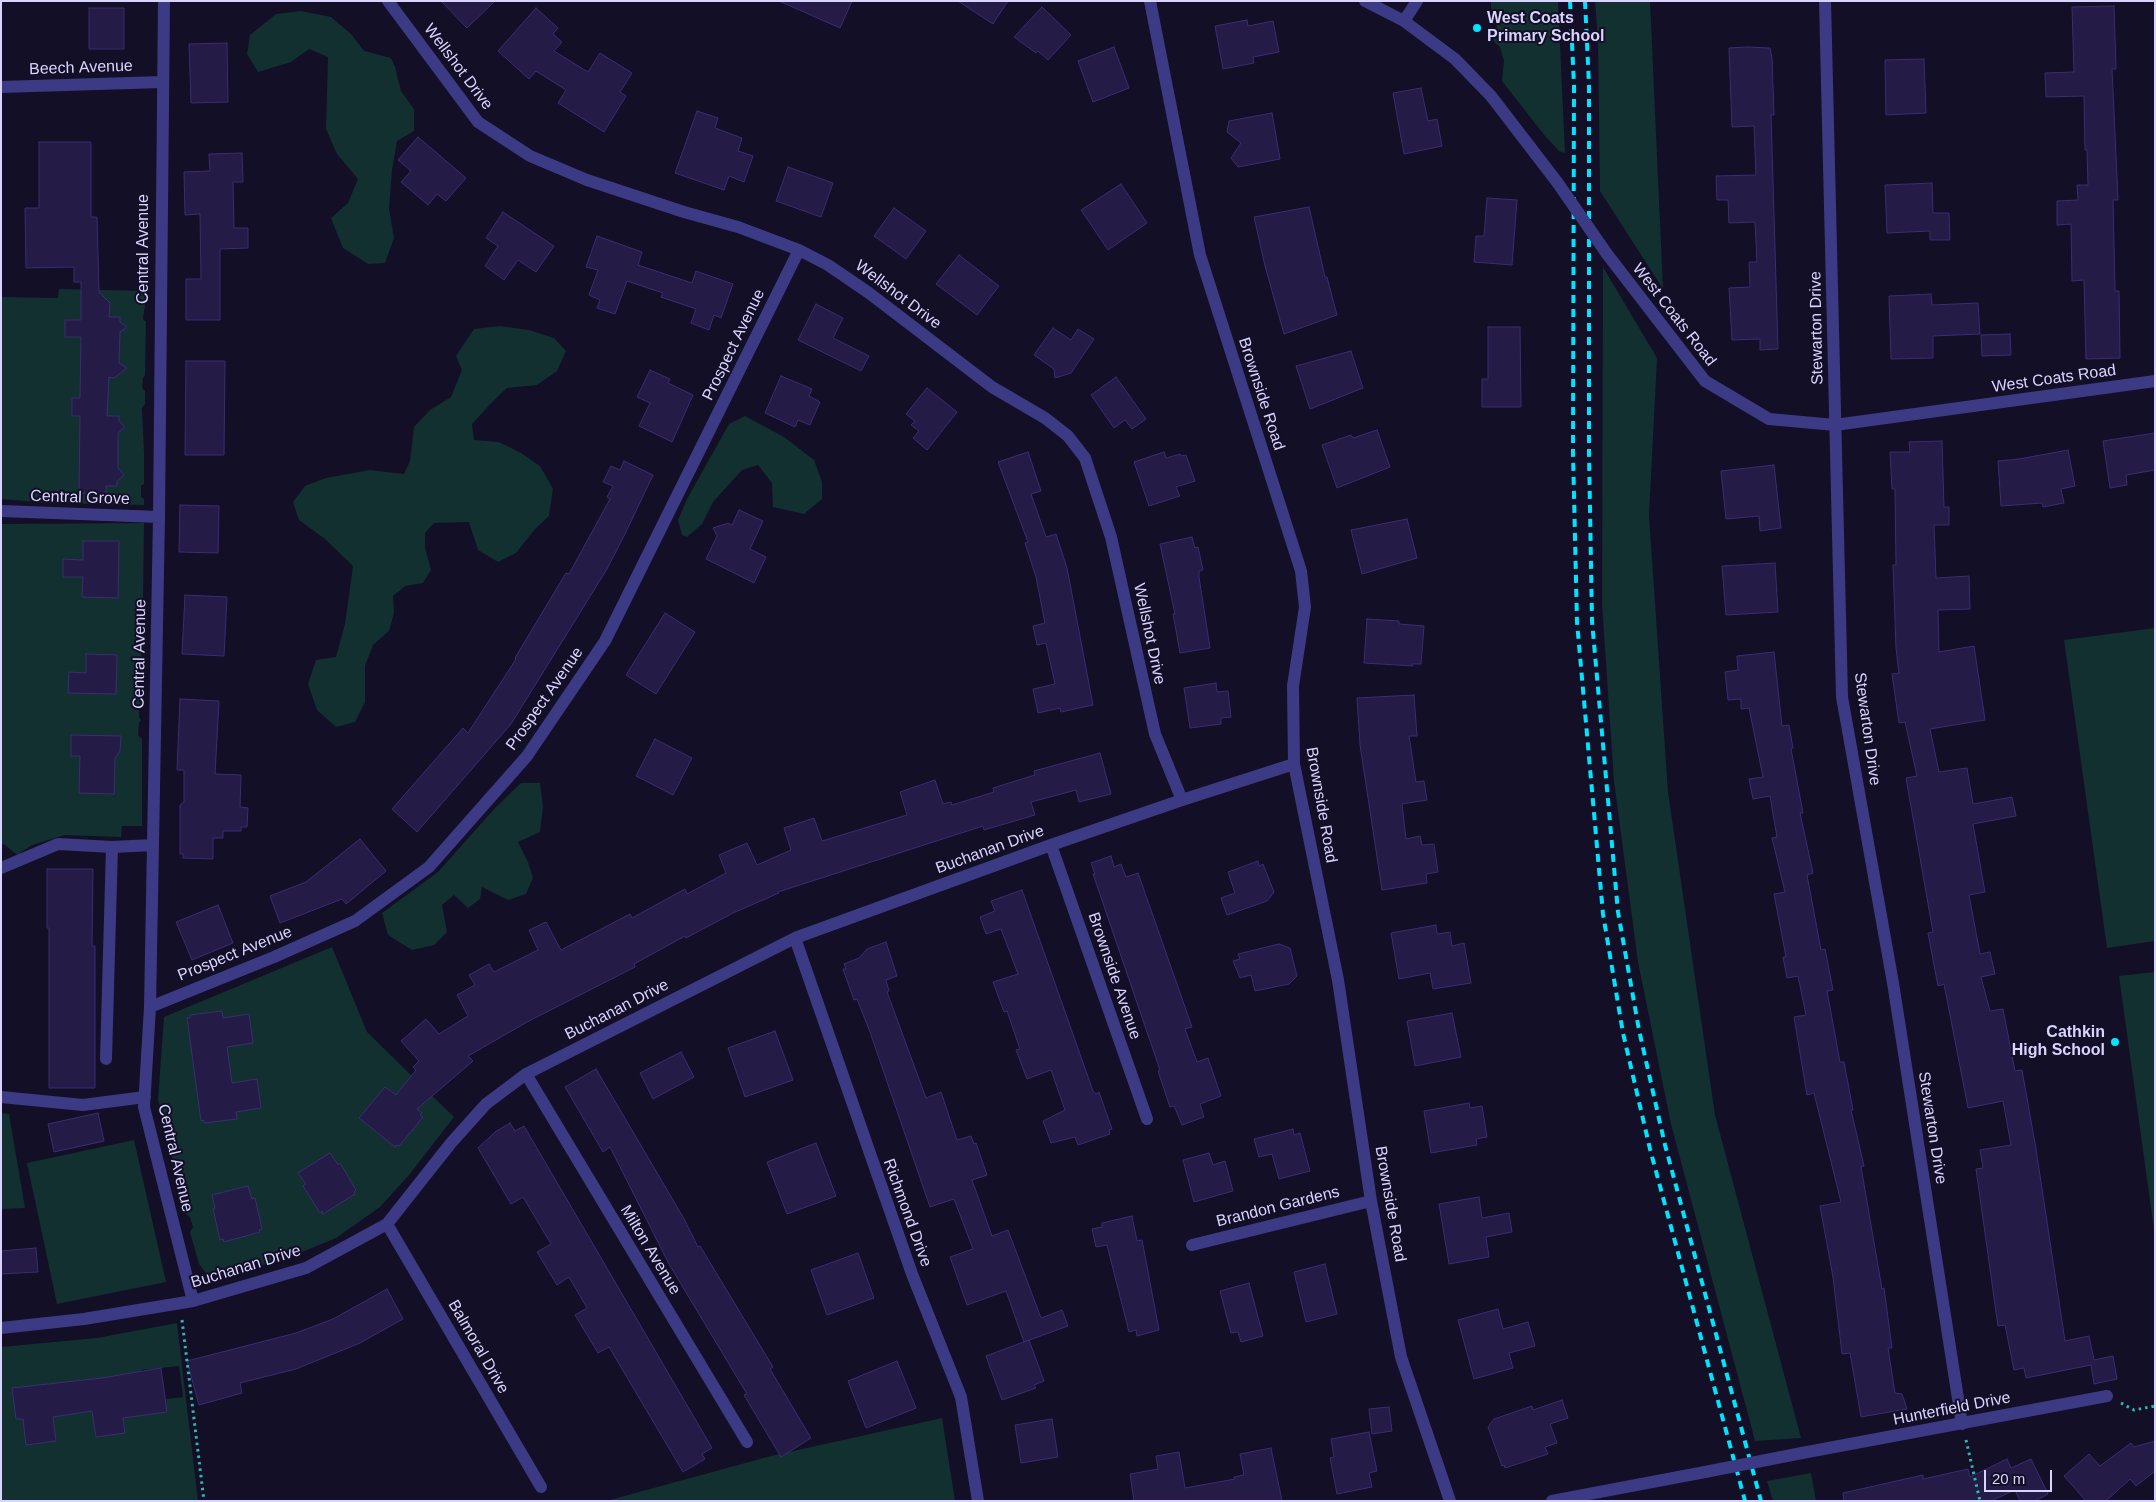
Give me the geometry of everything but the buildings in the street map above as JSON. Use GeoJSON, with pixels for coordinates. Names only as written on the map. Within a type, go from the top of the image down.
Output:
{"type":"FeatureCollection","features":[{"type":"Feature","properties":{"kind":"street","name":"Central Avenue"},"geometry":{"type":"LineString","coordinates":[[164,1],[159,517],[150,1006],[144,1107],[193,1301]]}},
{"type":"Feature","properties":{"kind":"street","name":"Wellshot Drive"},"geometry":{"type":"LineString","coordinates":[[388,1],[478,122],[530,156],[587,180],[684,212],[738,227],[799,250],[828,265],[992,387],[1045,418],[1068,436],[1085,458],[1111,537],[1155,734],[1182,800]]}},
{"type":"Feature","properties":{"kind":"street","name":"Brownside Road"},"geometry":{"type":"LineString","coordinates":[[1150,1],[1200,255],[1302,571],[1306,607],[1293,686],[1294,764],[1338,980],[1372,1201],[1401,1358],[1450,1501]]}},
{"type":"Feature","properties":{"kind":"street","name":"West Coats Road"},"geometry":{"type":"LineString","coordinates":[[1365,1],[1404,21],[1455,59],[1491,96],[1557,182],[1607,254],[1705,381],[1769,420],[1835,425],[2155,381]]}},
{"type":"Feature","properties":{"kind":"street"},"geometry":{"type":"LineString","coordinates":[[1404,21],[1417,1]]}},
{"type":"Feature","properties":{"kind":"street","name":"Stewarton Drive"},"geometry":{"type":"LineString","coordinates":[[1825,1],[1842,697],[1893,983],[1962,1424]]}},
{"type":"Feature","properties":{"kind":"street","name":"Beech Avenue"},"geometry":{"type":"LineString","coordinates":[[1,87],[162,82]]}},
{"type":"Feature","properties":{"kind":"street","name":"Prospect Avenue"},"geometry":{"type":"LineString","coordinates":[[150,1006],[274,957],[355,921],[429,867],[527,756],[605,642],[799,250]]}},
{"type":"Feature","properties":{"kind":"street","name":"Central Grove"},"geometry":{"type":"LineString","coordinates":[[1,511],[159,517]]}},
{"type":"Feature","properties":{"kind":"street","name":"Buchanan Drive"},"geometry":{"type":"LineString","coordinates":[[1,1328],[84,1319],[193,1301],[306,1268],[387,1224],[451,1143],[486,1104],[526,1074],[795,938],[1051,845],[1294,764]]}},
{"type":"Feature","properties":{"kind":"street"},"geometry":{"type":"LineString","coordinates":[[1,868],[58,844],[112,847],[153,845]]}},
{"type":"Feature","properties":{"kind":"street","name":"Brownside Avenue"},"geometry":{"type":"LineString","coordinates":[[1051,845],[1147,1119]]}},
{"type":"Feature","properties":{"kind":"street"},"geometry":{"type":"LineString","coordinates":[[106,1059],[112,847]]}},
{"type":"Feature","properties":{"kind":"street","name":"Richmond Drive"},"geometry":{"type":"LineString","coordinates":[[795,938],[912,1274],[961,1397],[978,1501]]}},
{"type":"Feature","properties":{"kind":"street","name":"Milton Avenue"},"geometry":{"type":"LineString","coordinates":[[526,1074],[747,1442]]}},
{"type":"Feature","properties":{"kind":"street"},"geometry":{"type":"LineString","coordinates":[[1,1097],[83,1106],[145,1096]]}},
{"type":"Feature","properties":{"kind":"street","name":"Brandon Gardens"},"geometry":{"type":"LineString","coordinates":[[1192,1245],[1372,1201]]}},
{"type":"Feature","properties":{"kind":"street","name":"Balmoral Drive"},"geometry":{"type":"LineString","coordinates":[[387,1224],[541,1487]]}},
{"type":"Feature","properties":{"kind":"street","name":"Hunterfield Drive"},"geometry":{"type":"LineString","coordinates":[[1552,1501],[2107,1396]]}},
{"type":"Feature","properties":{"kind":"path"},"geometry":{"type":"LineString","coordinates":[[179,1303],[204,1501]]}},
{"type":"Feature","properties":{"kind":"path"},"geometry":{"type":"LineString","coordinates":[[2107,1396],[2134,1410],[2155,1406]]}},
{"type":"Feature","properties":{"kind":"path"},"geometry":{"type":"LineString","coordinates":[[1962,1424],[1980,1501]]}},
{"type":"Feature","properties":{"kind":"green space"},"geometry":{"type":"Polygon","coordinates":[[[1491,1],[1558,1],[1565,153],[1559,151],[1545,136],[1502,81],[1504,61],[1500,47],[1494,42],[1493,35],[1497,26],[1491,18],[1491,1]]]}},
{"type":"Feature","properties":{"kind":"green space"},"geometry":{"type":"Polygon","coordinates":[[[1595,1],[1650,1],[1663,289],[1600,191],[1598,40],[1595,1]]]}},
{"type":"Feature","properties":{"kind":"green space"},"geometry":{"type":"Polygon","coordinates":[[[301,11],[331,17],[351,34],[364,51],[391,58],[401,91],[414,109],[414,131],[397,141],[392,170],[389,209],[394,238],[385,263],[368,264],[343,248],[331,218],[348,203],[358,179],[337,154],[326,129],[328,57],[309,49],[291,62],[258,72],[247,54],[250,35],[276,14],[301,11]]]}},
{"type":"Feature","properties":{"kind":"green space"},"geometry":{"type":"Polygon","coordinates":[[[1603,267],[1657,358],[1649,516],[1668,792],[1715,1115],[1801,1438],[1755,1441],[1671,1124],[1638,962],[1614,781],[1602,604],[1603,267]]]}},
{"type":"Feature","properties":{"kind":"green space"},"geometry":{"type":"Polygon","coordinates":[[[59,289],[147,291],[143,319],[146,322],[145,375],[142,388],[145,391],[145,404],[142,408],[144,484],[141,486],[141,497],[144,499],[144,505],[48,503],[1,499],[1,297],[58,298],[59,289]]]}},
{"type":"Feature","properties":{"kind":"green space"},"geometry":{"type":"Polygon","coordinates":[[[500,326],[529,330],[554,338],[566,351],[557,371],[537,385],[507,388],[472,424],[474,440],[499,442],[521,453],[540,466],[553,489],[549,516],[535,529],[516,553],[498,562],[478,550],[469,522],[434,523],[425,533],[425,548],[431,570],[423,583],[405,586],[393,596],[394,613],[389,631],[373,645],[365,666],[365,702],[355,722],[336,727],[317,710],[308,684],[316,660],[336,657],[345,624],[353,566],[325,539],[299,520],[293,502],[305,486],[326,478],[370,470],[404,474],[410,461],[414,427],[430,410],[451,397],[462,370],[456,356],[474,329],[500,326]]]}},
{"type":"Feature","properties":{"kind":"green space"},"geometry":{"type":"Polygon","coordinates":[[[745,416],[784,437],[814,460],[822,482],[822,499],[804,514],[773,507],[772,483],[758,465],[742,470],[713,502],[702,524],[687,537],[682,535],[678,520],[687,499],[729,424],[745,416]]]}},
{"type":"Feature","properties":{"kind":"green space"},"geometry":{"type":"Polygon","coordinates":[[[144,523],[143,601],[140,615],[143,616],[141,655],[143,657],[143,704],[139,706],[139,717],[141,720],[138,735],[142,739],[142,826],[122,826],[121,837],[65,835],[32,845],[17,855],[4,844],[1,845],[1,524],[144,523]]]}},
{"type":"Feature","properties":{"kind":"green space"},"geometry":{"type":"Polygon","coordinates":[[[2155,628],[2155,941],[2107,948],[2064,640],[2155,628]]]}},
{"type":"Feature","properties":{"kind":"green space"},"geometry":{"type":"Polygon","coordinates":[[[521,783],[540,783],[543,806],[540,832],[518,842],[528,862],[533,878],[526,894],[508,900],[482,887],[480,899],[468,908],[454,895],[442,905],[447,932],[434,945],[412,950],[388,935],[382,913],[438,872],[495,808],[521,783]]]}},
{"type":"Feature","properties":{"kind":"green space"},"geometry":{"type":"Polygon","coordinates":[[[332,947],[367,1032],[454,1117],[409,1175],[380,1207],[336,1238],[285,1259],[222,1275],[211,1275],[206,1273],[199,1264],[190,1232],[193,1227],[190,1217],[186,1214],[158,1100],[164,1017],[332,947]]]}},
{"type":"Feature","properties":{"kind":"green space"},"geometry":{"type":"Polygon","coordinates":[[[2155,972],[2155,1237],[2119,976],[2155,972]]]}},
{"type":"Feature","properties":{"kind":"green space"},"geometry":{"type":"Polygon","coordinates":[[[1,1113],[9,1114],[25,1208],[1,1209],[1,1113]]]}},
{"type":"Feature","properties":{"kind":"green space"},"geometry":{"type":"Polygon","coordinates":[[[134,1140],[166,1282],[57,1304],[27,1163],[134,1140]]]}},
{"type":"Feature","properties":{"kind":"green space"},"geometry":{"type":"Polygon","coordinates":[[[177,1323],[198,1501],[1,1501],[1,1347],[97,1338],[177,1323]],[[179,1366],[141,1370],[144,1401],[153,1414],[167,1412],[166,1399],[183,1397],[179,1366]]]}},
{"type":"Feature","properties":{"kind":"green space"},"geometry":{"type":"Polygon","coordinates":[[[942,1418],[955,1501],[606,1501],[771,1456],[942,1418]]]}},
{"type":"Feature","properties":{"kind":"green space"},"geometry":{"type":"Polygon","coordinates":[[[1811,1473],[1816,1501],[1773,1501],[1767,1481],[1811,1473]]]}},
{"type":"Feature","properties":{"kind":"railway"},"geometry":{"type":"LineString","coordinates":[[1570,1],[1574,85],[1573,453],[1577,622],[1603,914],[1623,1033],[1650,1149],[1745,1501]]}},
{"type":"Feature","properties":{"kind":"railway"},"geometry":{"type":"LineString","coordinates":[[1585,1],[1589,85],[1589,452],[1592,621],[1618,912],[1639,1030],[1665,1145],[1761,1501]]}},
{"type":"Feature","properties":{"kind":"place","name":"West Coats Primary School"},"geometry":{"type":"Point","coordinates":[1477,28]}},
{"type":"Feature","properties":{"kind":"place","name":"Cathkin High School"},"geometry":{"type":"Point","coordinates":[2115,1042]}}]}
